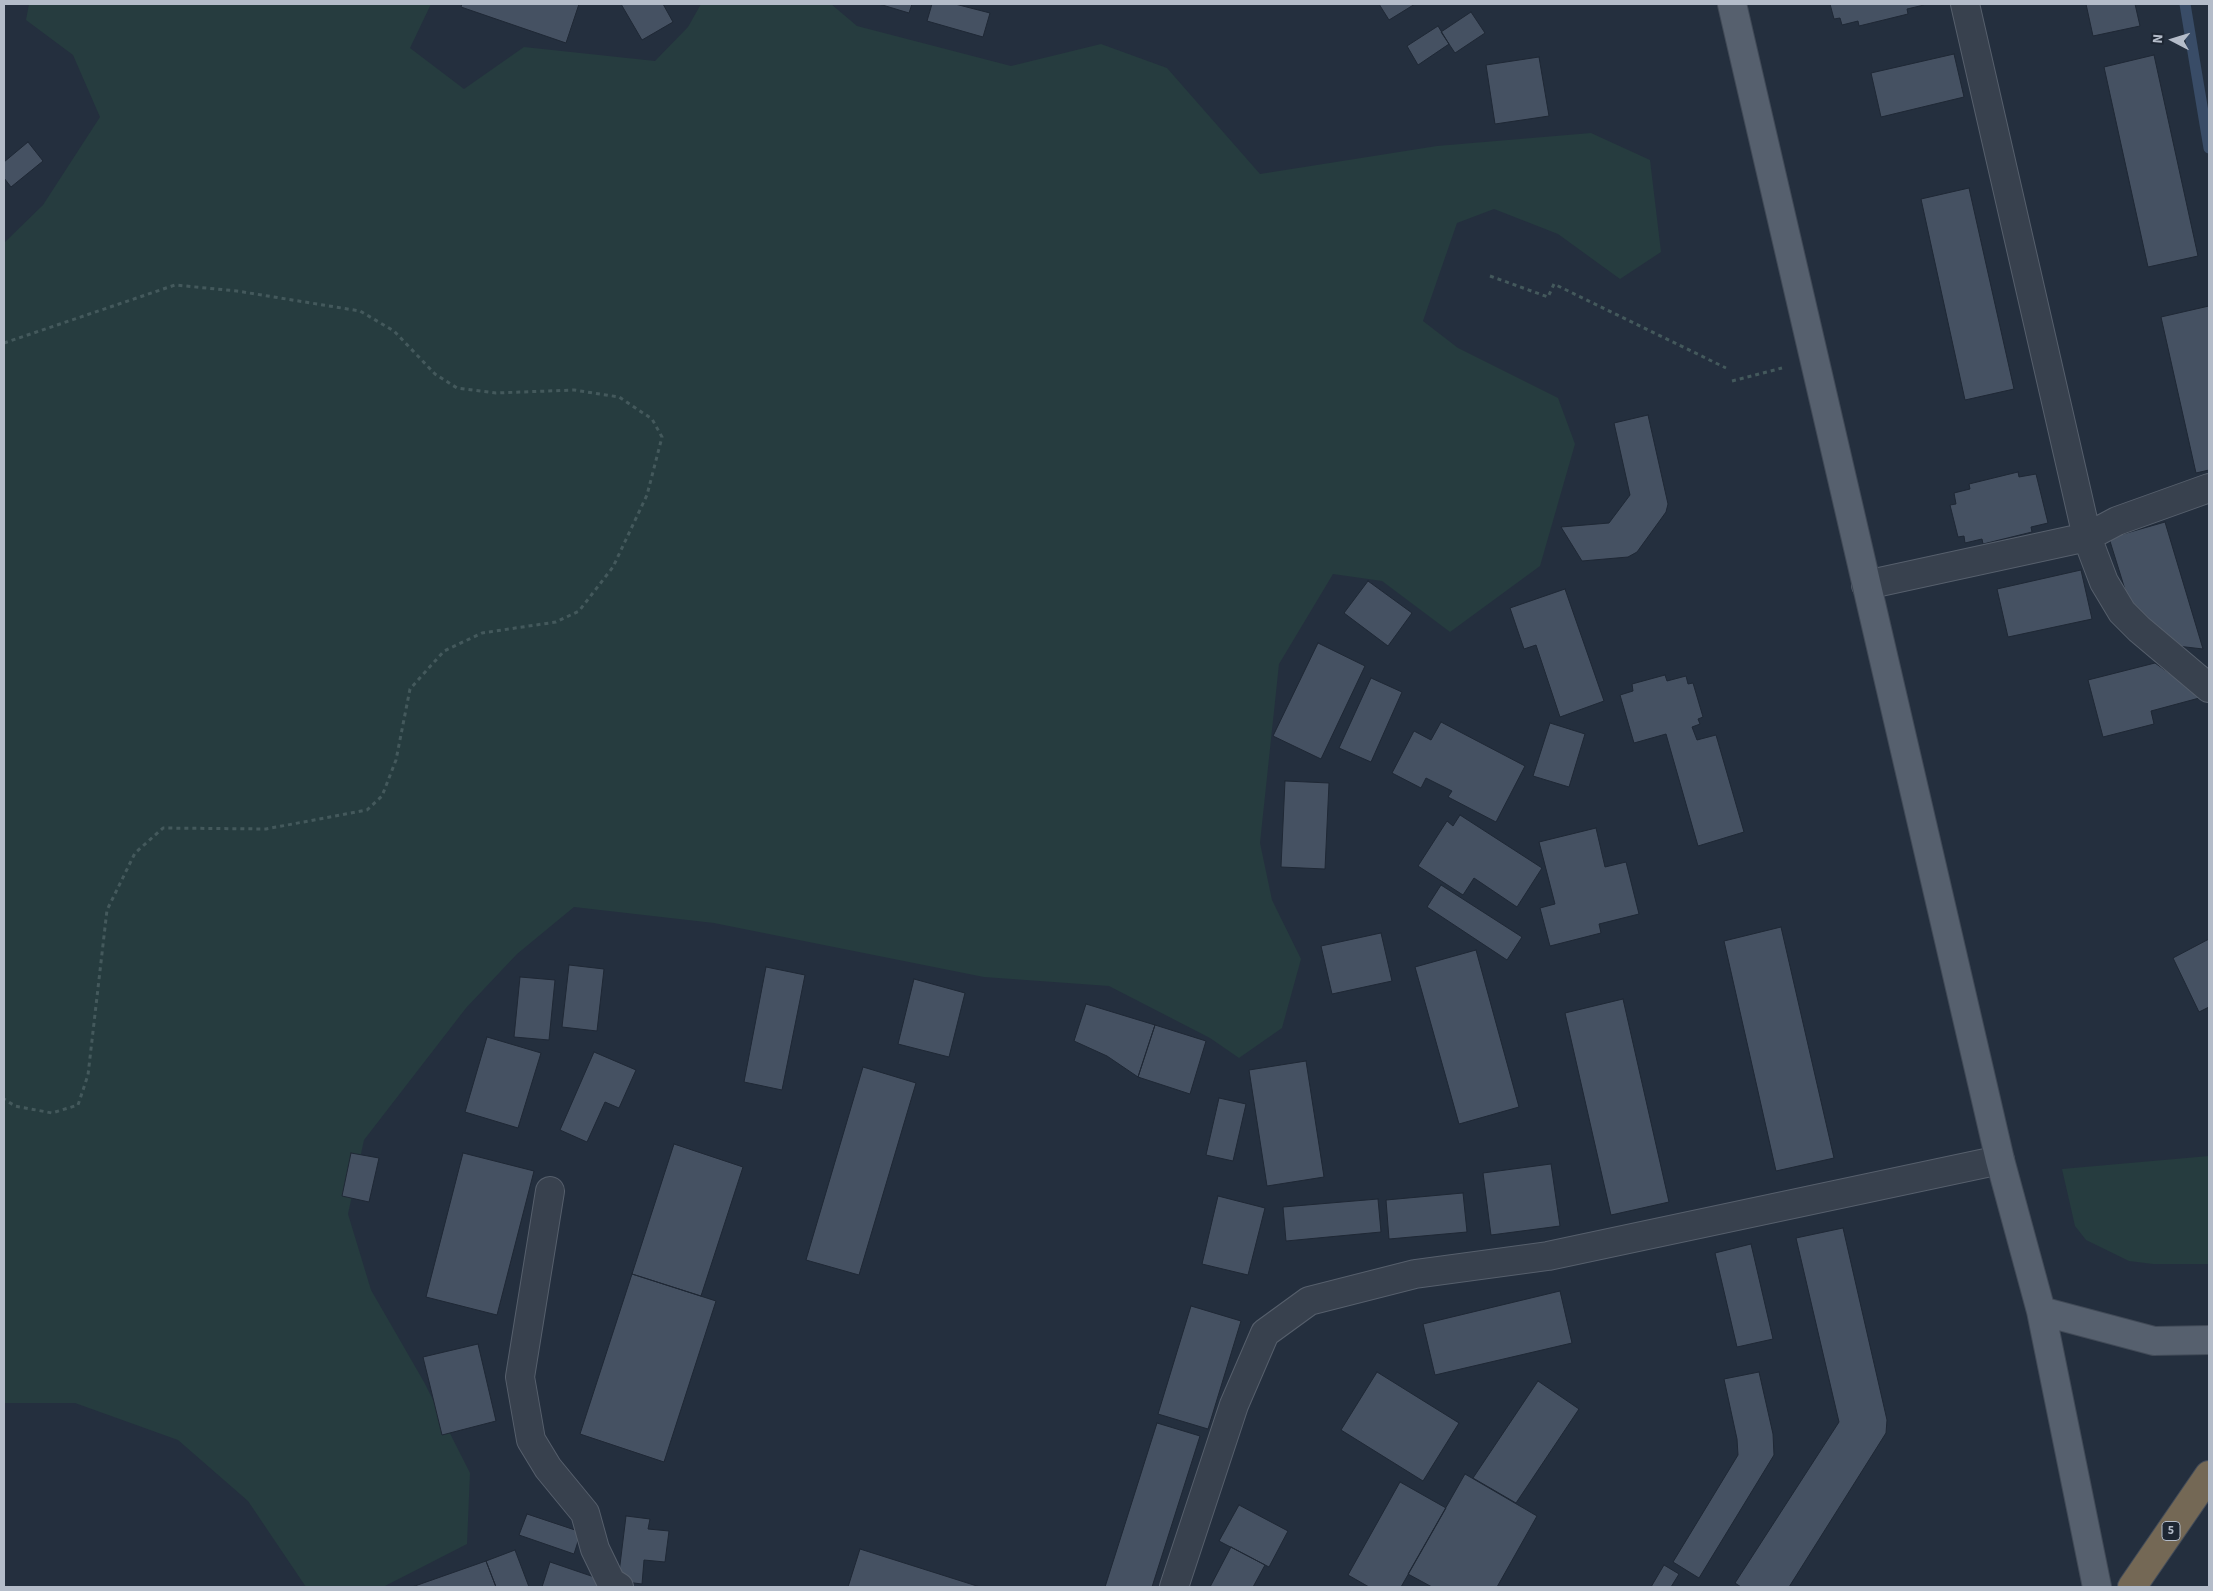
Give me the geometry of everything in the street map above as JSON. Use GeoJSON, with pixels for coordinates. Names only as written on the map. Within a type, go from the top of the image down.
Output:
{"type":"FeatureCollection","features":[{"type":"Feature","properties":{"kind":"highway","name":"5"},"geometry":{"type":"LineString","coordinates":[[2132,1587],[2209,1475]]}},
{"type":"Feature","properties":{"kind":"main road"},"geometry":{"type":"LineString","coordinates":[[1732,4],[2000,1160],[2040,1311],[2097,1587]]}},
{"type":"Feature","properties":{"kind":"main road"},"geometry":{"type":"LineString","coordinates":[[2040,1311],[2154,1341],[2209,1340]]}},
{"type":"Feature","properties":{"kind":"street"},"geometry":{"type":"LineString","coordinates":[[1965,4],[2087,537],[2104,582],[2122,612],[2139,629],[2209,688]]}},
{"type":"Feature","properties":{"kind":"street"},"geometry":{"type":"LineString","coordinates":[[1866,585],[2087,537],[2117,520],[2209,488]]}},
{"type":"Feature","properties":{"kind":"street"},"geometry":{"type":"LineString","coordinates":[[1174,1587],[1234,1404],[1264,1333],[1309,1301],[1415,1274],[1548,1256],[2000,1160]]}},
{"type":"Feature","properties":{"kind":"street"},"geometry":{"type":"LineString","coordinates":[[550,1191],[520,1377],[531,1440],[548,1468],[585,1513],[599,1557],[611,1582],[619,1587]]}},
{"type":"Feature","properties":{"kind":"path"},"geometry":{"type":"LineString","coordinates":[[1490,276],[1548,298],[1554,284],[1726,368]]}},
{"type":"Feature","properties":{"kind":"path"},"geometry":{"type":"LineString","coordinates":[[4,343],[175,285],[236,291],[360,311],[394,331],[435,374],[457,388],[496,393],[574,390],[619,397],[652,419],[662,438],[647,495],[613,567],[579,611],[556,622],[482,634],[444,651],[410,690],[396,760],[382,796],[367,810],[266,829],[163,828],[135,853],[107,910],[88,1075],[78,1105],[52,1113],[15,1106],[4,1099]]}},
{"type":"Feature","properties":{"kind":"path"},"geometry":{"type":"LineString","coordinates":[[1732,381],[1814,360]]}},
{"type":"Feature","properties":{"kind":"green space"},"geometry":{"type":"Polygon","coordinates":[[[29,4],[431,4],[410,48],[464,89],[524,47],[655,61],[688,27],[701,4],[831,4],[857,26],[1011,66],[1101,44],[1167,68],[1260,174],[1437,146],[1591,133],[1650,160],[1661,252],[1620,279],[1558,234],[1494,209],[1457,223],[1423,321],[1458,348],[1558,398],[1575,444],[1540,566],[1450,632],[1382,581],[1333,574],[1279,664],[1260,843],[1272,900],[1301,959],[1282,1028],[1239,1058],[1210,1038],[1109,986],[984,977],[714,923],[574,907],[517,954],[466,1008],[364,1140],[348,1214],[371,1290],[424,1382],[470,1473],[467,1544],[383,1587],[306,1587],[248,1501],[178,1440],[75,1403],[4,1403],[4,243],[43,205],[100,117],[73,55],[26,20],[29,4]]]}},
{"type":"Feature","properties":{"kind":"green space"},"geometry":{"type":"Polygon","coordinates":[[[2209,1156],[2209,1264],[2153,1264],[2129,1261],[2086,1240],[2075,1226],[2062,1169],[2209,1156]]]}},
{"type":"Feature","properties":{"kind":"building"},"geometry":{"type":"Polygon","coordinates":[[[462,4],[579,4],[566,43],[461,7],[462,4]]]}},
{"type":"Feature","properties":{"kind":"building"},"geometry":{"type":"Polygon","coordinates":[[[621,4],[663,4],[673,22],[642,40],[621,4]]]}},
{"type":"Feature","properties":{"kind":"building"},"geometry":{"type":"Polygon","coordinates":[[[879,4],[912,4],[909,13],[879,4]]]}},
{"type":"Feature","properties":{"kind":"building"},"geometry":{"type":"Polygon","coordinates":[[[932,4],[955,4],[990,13],[983,37],[927,21],[932,4]]]}},
{"type":"Feature","properties":{"kind":"building"},"geometry":{"type":"Polygon","coordinates":[[[1379,4],[1415,4],[1389,20],[1379,4]]]}},
{"type":"Feature","properties":{"kind":"building"},"geometry":{"type":"Polygon","coordinates":[[[1830,4],[1924,5],[1907,9],[1908,14],[1859,26],[1858,21],[1842,25],[1840,18],[1834,19],[1830,4]]]}},
{"type":"Feature","properties":{"kind":"building"},"geometry":{"type":"Polygon","coordinates":[[[2086,4],[2135,4],[2140,26],[2093,36],[2086,4]]]}},
{"type":"Feature","properties":{"kind":"building"},"geometry":{"type":"Polygon","coordinates":[[[1471,12],[1485,33],[1455,53],[1441,32],[1471,12]]]}},
{"type":"Feature","properties":{"kind":"building"},"geometry":{"type":"Polygon","coordinates":[[[1438,26],[1449,44],[1418,65],[1407,46],[1438,26]]]}},
{"type":"Feature","properties":{"kind":"building"},"geometry":{"type":"Polygon","coordinates":[[[1954,54],[1964,97],[1881,117],[1871,73],[1954,54]]]}},
{"type":"Feature","properties":{"kind":"building"},"geometry":{"type":"Polygon","coordinates":[[[2154,55],[2198,256],[2148,267],[2104,67],[2154,55]]]}},
{"type":"Feature","properties":{"kind":"building"},"geometry":{"type":"Polygon","coordinates":[[[1539,57],[1549,116],[1495,124],[1486,65],[1539,57]]]}},
{"type":"Feature","properties":{"kind":"building"},"geometry":{"type":"Polygon","coordinates":[[[28,142],[43,161],[11,187],[4,178],[4,162],[28,142]]]}},
{"type":"Feature","properties":{"kind":"building"},"geometry":{"type":"Polygon","coordinates":[[[1969,188],[2014,389],[1965,400],[1921,199],[1969,188]]]}},
{"type":"Feature","properties":{"kind":"building"},"geometry":{"type":"Polygon","coordinates":[[[2209,306],[2209,470],[2196,473],[2161,317],[2209,306]]]}},
{"type":"Feature","properties":{"kind":"building"},"geometry":{"type":"Polygon","coordinates":[[[1648,415],[1668,504],[1666,512],[1637,552],[1628,557],[1582,561],[1561,527],[1609,523],[1630,495],[1614,423],[1648,415]]]}},
{"type":"Feature","properties":{"kind":"building"},"geometry":{"type":"Polygon","coordinates":[[[2018,472],[2019,477],[2036,474],[2048,523],[2031,527],[2032,532],[1983,544],[1982,539],[1965,543],[1964,536],[1958,537],[1950,505],[1956,504],[1954,493],[1970,489],[1969,484],[2018,472]]]}},
{"type":"Feature","properties":{"kind":"building"},"geometry":{"type":"Polygon","coordinates":[[[2165,522],[2203,649],[2177,646],[2132,612],[2109,538],[2165,522]]]}},
{"type":"Feature","properties":{"kind":"building"},"geometry":{"type":"Polygon","coordinates":[[[2081,570],[2092,619],[2008,637],[1997,589],[2081,570]]]}},
{"type":"Feature","properties":{"kind":"building"},"geometry":{"type":"Polygon","coordinates":[[[1368,581],[1412,613],[1388,646],[1344,613],[1368,581]]]}},
{"type":"Feature","properties":{"kind":"building"},"geometry":{"type":"Polygon","coordinates":[[[1565,589],[1604,701],[1560,717],[1536,645],[1524,649],[1510,608],[1565,589]]]}},
{"type":"Feature","properties":{"kind":"building"},"geometry":{"type":"Polygon","coordinates":[[[1318,643],[1365,666],[1321,759],[1273,736],[1318,643]]]}},
{"type":"Feature","properties":{"kind":"building"},"geometry":{"type":"Polygon","coordinates":[[[2155,663],[2203,697],[2151,711],[2154,724],[2103,737],[2088,680],[2155,663]]]}},
{"type":"Feature","properties":{"kind":"building"},"geometry":{"type":"Polygon","coordinates":[[[1665,675],[1667,681],[1686,676],[1688,684],[1693,683],[1703,717],[1698,719],[1700,724],[1692,727],[1697,740],[1716,735],[1744,832],[1698,846],[1666,734],[1634,743],[1620,695],[1633,691],[1632,684],[1665,675]]]}},
{"type":"Feature","properties":{"kind":"building"},"geometry":{"type":"Polygon","coordinates":[[[1371,678],[1402,692],[1371,762],[1339,748],[1371,678]]]}},
{"type":"Feature","properties":{"kind":"building"},"geometry":{"type":"Polygon","coordinates":[[[1441,722],[1525,766],[1496,822],[1448,797],[1452,791],[1426,778],[1421,788],[1392,773],[1414,731],[1431,740],[1441,722]]]}},
{"type":"Feature","properties":{"kind":"building"},"geometry":{"type":"Polygon","coordinates":[[[1550,723],[1585,734],[1569,787],[1533,776],[1550,723]]]}},
{"type":"Feature","properties":{"kind":"building"},"geometry":{"type":"Polygon","coordinates":[[[1285,781],[1329,783],[1325,869],[1281,867],[1285,781]]]}},
{"type":"Feature","properties":{"kind":"building"},"geometry":{"type":"Polygon","coordinates":[[[1460,815],[1542,868],[1517,907],[1474,878],[1463,895],[1418,866],[1447,821],[1453,826],[1460,815]]]}},
{"type":"Feature","properties":{"kind":"building"},"geometry":{"type":"Polygon","coordinates":[[[1596,828],[1605,867],[1626,862],[1639,914],[1599,924],[1601,933],[1550,946],[1540,908],[1555,904],[1539,842],[1596,828]]]}},
{"type":"Feature","properties":{"kind":"building"},"geometry":{"type":"Polygon","coordinates":[[[1441,885],[1522,937],[1507,960],[1427,907],[1441,885]]]}},
{"type":"Feature","properties":{"kind":"building"},"geometry":{"type":"Polygon","coordinates":[[[1781,927],[1834,1158],[1776,1171],[1724,941],[1781,927]]]}},
{"type":"Feature","properties":{"kind":"building"},"geometry":{"type":"Polygon","coordinates":[[[1381,933],[1392,981],[1332,994],[1321,946],[1381,933]]]}},
{"type":"Feature","properties":{"kind":"building"},"geometry":{"type":"Polygon","coordinates":[[[2209,939],[2209,1007],[2199,1012],[2173,958],[2209,939]]]}},
{"type":"Feature","properties":{"kind":"building"},"geometry":{"type":"Polygon","coordinates":[[[1476,950],[1519,1107],[1459,1124],[1415,967],[1476,950]]]}},
{"type":"Feature","properties":{"kind":"building"},"geometry":{"type":"Polygon","coordinates":[[[569,965],[604,969],[597,1031],[562,1027],[569,965]]]}},
{"type":"Feature","properties":{"kind":"building"},"geometry":{"type":"Polygon","coordinates":[[[766,967],[805,975],[782,1090],[744,1082],[766,967]]]}},
{"type":"Feature","properties":{"kind":"building"},"geometry":{"type":"Polygon","coordinates":[[[520,977],[555,980],[549,1040],[514,1037],[520,977]]]}},
{"type":"Feature","properties":{"kind":"building"},"geometry":{"type":"Polygon","coordinates":[[[914,979],[965,993],[949,1057],[898,1044],[914,979]]]}},
{"type":"Feature","properties":{"kind":"building"},"geometry":{"type":"Polygon","coordinates":[[[1623,999],[1669,1202],[1611,1215],[1565,1013],[1623,999]]]}},
{"type":"Feature","properties":{"kind":"building"},"geometry":{"type":"Polygon","coordinates":[[[1086,1004],[1155,1025],[1138,1077],[1107,1056],[1074,1041],[1086,1004]]]}},
{"type":"Feature","properties":{"kind":"building"},"geometry":{"type":"Polygon","coordinates":[[[1155,1025],[1206,1041],[1190,1094],[1138,1077],[1155,1025]]]}},
{"type":"Feature","properties":{"kind":"building"},"geometry":{"type":"Polygon","coordinates":[[[487,1037],[541,1053],[518,1128],[465,1112],[487,1037]]]}},
{"type":"Feature","properties":{"kind":"building"},"geometry":{"type":"Polygon","coordinates":[[[594,1052],[636,1070],[619,1108],[605,1102],[587,1142],[560,1130],[594,1052]]]}},
{"type":"Feature","properties":{"kind":"building"},"geometry":{"type":"Polygon","coordinates":[[[1306,1061],[1324,1177],[1267,1186],[1249,1070],[1306,1061]]]}},
{"type":"Feature","properties":{"kind":"building"},"geometry":{"type":"Polygon","coordinates":[[[863,1067],[916,1083],[859,1275],[806,1260],[863,1067]]]}},
{"type":"Feature","properties":{"kind":"building"},"geometry":{"type":"Polygon","coordinates":[[[1219,1098],[1246,1104],[1233,1161],[1206,1155],[1219,1098]]]}},
{"type":"Feature","properties":{"kind":"building"},"geometry":{"type":"Polygon","coordinates":[[[674,1144],[743,1167],[701,1296],[632,1274],[674,1144]]]}},
{"type":"Feature","properties":{"kind":"building"},"geometry":{"type":"Polygon","coordinates":[[[351,1153],[379,1158],[369,1202],[342,1196],[351,1153]]]}},
{"type":"Feature","properties":{"kind":"building"},"geometry":{"type":"Polygon","coordinates":[[[463,1153],[534,1171],[497,1315],[426,1297],[463,1153]]]}},
{"type":"Feature","properties":{"kind":"building"},"geometry":{"type":"Polygon","coordinates":[[[1551,1164],[1560,1226],[1491,1235],[1483,1173],[1551,1164]]]}},
{"type":"Feature","properties":{"kind":"building"},"geometry":{"type":"Polygon","coordinates":[[[1463,1193],[1467,1232],[1389,1239],[1386,1200],[1463,1193]]]}},
{"type":"Feature","properties":{"kind":"building"},"geometry":{"type":"Polygon","coordinates":[[[1218,1196],[1265,1208],[1248,1275],[1202,1264],[1218,1196]]]}},
{"type":"Feature","properties":{"kind":"building"},"geometry":{"type":"Polygon","coordinates":[[[1378,1199],[1381,1232],[1286,1241],[1283,1207],[1378,1199]]]}},
{"type":"Feature","properties":{"kind":"building"},"geometry":{"type":"Polygon","coordinates":[[[1843,1228],[1887,1420],[1886,1433],[1789,1587],[1741,1587],[1735,1583],[1839,1422],[1796,1238],[1843,1228]]]}},
{"type":"Feature","properties":{"kind":"building"},"geometry":{"type":"Polygon","coordinates":[[[1751,1244],[1773,1339],[1737,1347],[1715,1253],[1751,1244]]]}},
{"type":"Feature","properties":{"kind":"building"},"geometry":{"type":"Polygon","coordinates":[[[632,1274],[716,1301],[664,1462],[580,1434],[632,1274]]]}},
{"type":"Feature","properties":{"kind":"building"},"geometry":{"type":"Polygon","coordinates":[[[1560,1291],[1572,1343],[1435,1375],[1423,1324],[1560,1291]]]}},
{"type":"Feature","properties":{"kind":"building"},"geometry":{"type":"Polygon","coordinates":[[[1191,1306],[1241,1321],[1208,1429],[1158,1414],[1191,1306]]]}},
{"type":"Feature","properties":{"kind":"building"},"geometry":{"type":"Polygon","coordinates":[[[478,1344],[496,1421],[442,1435],[423,1357],[478,1344]]]}},
{"type":"Feature","properties":{"kind":"building"},"geometry":{"type":"Polygon","coordinates":[[[1377,1372],[1459,1423],[1423,1481],[1341,1430],[1377,1372]]]}},
{"type":"Feature","properties":{"kind":"building"},"geometry":{"type":"Polygon","coordinates":[[[1759,1372],[1773,1434],[1774,1455],[1699,1578],[1673,1562],[1738,1455],[1737,1439],[1724,1379],[1759,1372]]]}},
{"type":"Feature","properties":{"kind":"building"},"geometry":{"type":"Polygon","coordinates":[[[1538,1381],[1579,1409],[1516,1503],[1473,1478],[1538,1381]]]}},
{"type":"Feature","properties":{"kind":"building"},"geometry":{"type":"Polygon","coordinates":[[[1157,1423],[1200,1436],[1152,1587],[1105,1587],[1157,1423]]]}},
{"type":"Feature","properties":{"kind":"building"},"geometry":{"type":"Polygon","coordinates":[[[1465,1474],[1537,1516],[1497,1587],[1432,1587],[1408,1574],[1465,1474]]]}},
{"type":"Feature","properties":{"kind":"building"},"geometry":{"type":"Polygon","coordinates":[[[1400,1482],[1446,1508],[1401,1587],[1369,1587],[1348,1575],[1400,1482]]]}},
{"type":"Feature","properties":{"kind":"building"},"geometry":{"type":"Polygon","coordinates":[[[1239,1505],[1288,1531],[1269,1567],[1219,1541],[1239,1505]]]}},
{"type":"Feature","properties":{"kind":"building"},"geometry":{"type":"Polygon","coordinates":[[[527,1514],[581,1532],[574,1554],[519,1535],[527,1514]]]}},
{"type":"Feature","properties":{"kind":"building"},"geometry":{"type":"Polygon","coordinates":[[[626,1516],[650,1519],[648,1529],[669,1531],[665,1562],[644,1560],[642,1584],[618,1581],[626,1516]]]}},
{"type":"Feature","properties":{"kind":"building"},"geometry":{"type":"Polygon","coordinates":[[[1231,1547],[1265,1565],[1253,1587],[1210,1587],[1231,1547]]]}},
{"type":"Feature","properties":{"kind":"building"},"geometry":{"type":"Polygon","coordinates":[[[860,1549],[980,1587],[848,1587],[860,1549]]]}},
{"type":"Feature","properties":{"kind":"building"},"geometry":{"type":"Polygon","coordinates":[[[515,1550],[529,1587],[496,1587],[486,1561],[515,1550]]]}},
{"type":"Feature","properties":{"kind":"building"},"geometry":{"type":"Polygon","coordinates":[[[486,1561],[496,1587],[412,1587],[486,1561]]]}},
{"type":"Feature","properties":{"kind":"building"},"geometry":{"type":"Polygon","coordinates":[[[550,1562],[600,1579],[597,1587],[542,1587],[550,1562]]]}},
{"type":"Feature","properties":{"kind":"building"},"geometry":{"type":"Polygon","coordinates":[[[1664,1565],[1679,1574],[1671,1587],[1651,1587],[1664,1565]]]}},
{"type":"Feature","properties":{"kind":"waterway"},"geometry":{"type":"LineString","coordinates":[[2185,4],[2209,148]]}}]}
